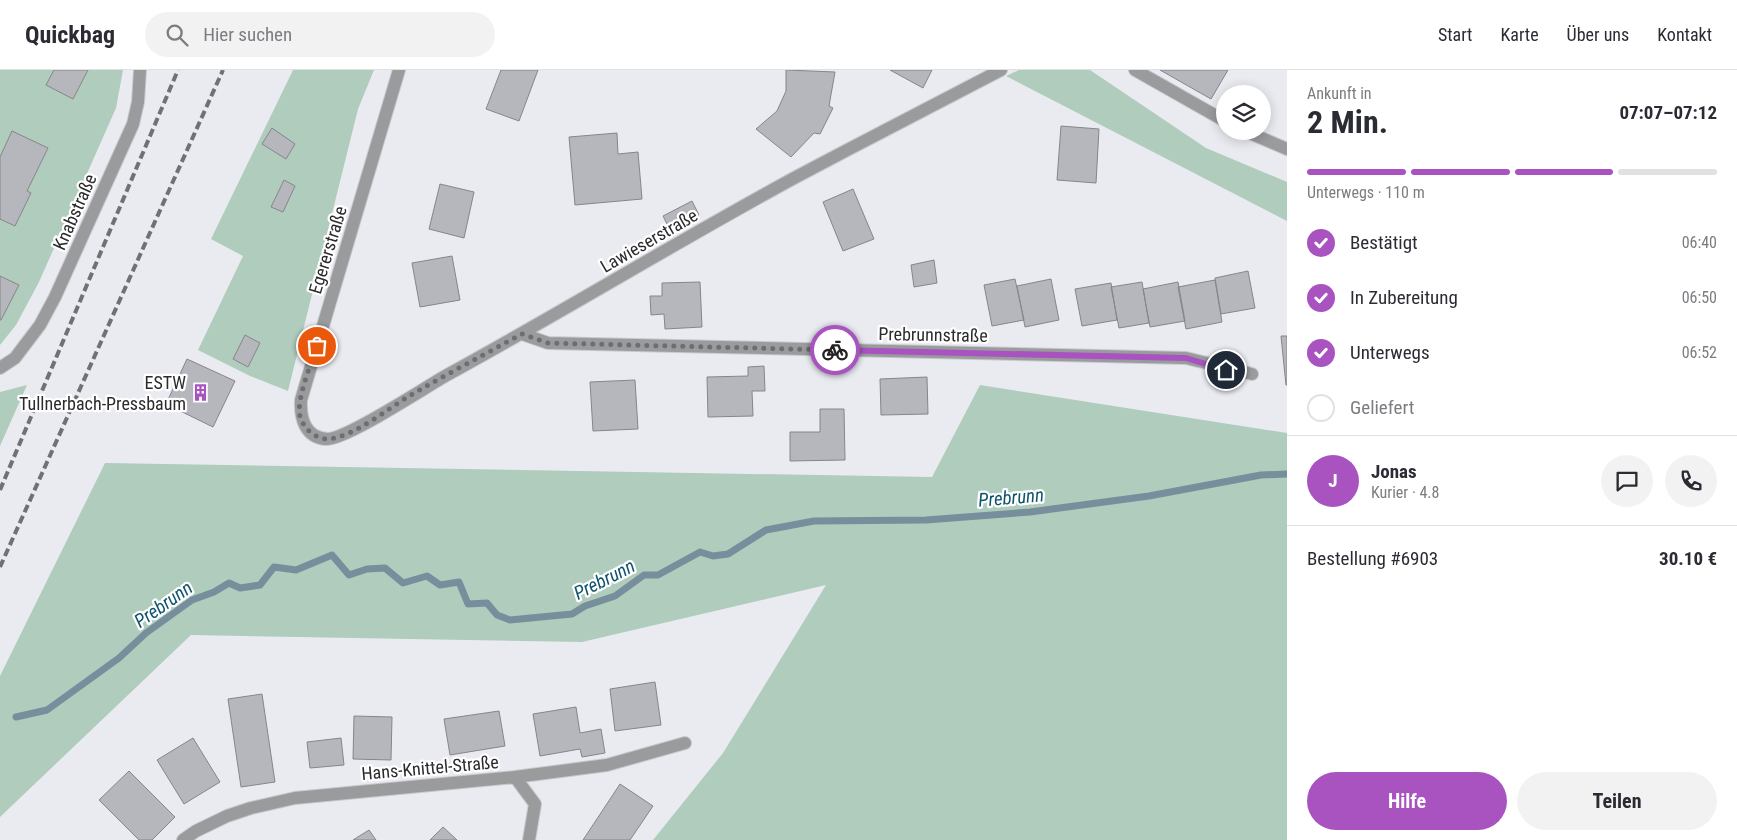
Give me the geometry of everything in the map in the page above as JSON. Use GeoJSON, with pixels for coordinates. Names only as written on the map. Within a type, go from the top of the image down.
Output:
{"type":"FeatureCollection","features":[{"type":"Feature","properties":{"kind":"street","name":"Knabstraße"},"geometry":{"type":"LineString","coordinates":[[0,368],[15,358],[30,342],[56,297],[133,124],[138,102],[140,70]]}},
{"type":"Feature","properties":{"kind":"street","name":"Egererstraße"},"geometry":{"type":"LineString","coordinates":[[314,436],[307,430],[300,415],[301,400],[399,70]]}},
{"type":"Feature","properties":{"kind":"street","name":"Lawieserstraße"},"geometry":{"type":"LineString","coordinates":[[314,436],[328,439],[340,436],[356,428],[794,178],[1001,70]]}},
{"type":"Feature","properties":{"kind":"street"},"geometry":{"type":"LineString","coordinates":[[1135,70],[1216,116]]}},
{"type":"Feature","properties":{"kind":"street"},"geometry":{"type":"LineString","coordinates":[[1267,140],[1287,148]]}},
{"type":"Feature","properties":{"kind":"street","name":"Prebrunnstraße"},"geometry":{"type":"LineString","coordinates":[[522,334],[548,343],[1186,358],[1252,374]]}},
{"type":"Feature","properties":{"kind":"street","name":"Hans-Knittel-Straße"},"geometry":{"type":"LineString","coordinates":[[183,840],[196,831],[227,816],[251,808],[295,798],[515,777],[607,765],[685,743]]}},
{"type":"Feature","properties":{"kind":"street"},"geometry":{"type":"LineString","coordinates":[[515,777],[535,804],[529,840]]}},
{"type":"Feature","properties":{"kind":"green space"},"geometry":{"type":"Polygon","coordinates":[[[0,70],[123,70],[116,108],[39,282],[16,325],[0,345],[0,70]]]}},
{"type":"Feature","properties":{"kind":"green space"},"geometry":{"type":"Polygon","coordinates":[[[293,70],[374,70],[358,109],[288,391],[250,376],[198,350],[243,256],[211,239],[293,70]]]}},
{"type":"Feature","properties":{"kind":"green space"},"geometry":{"type":"Polygon","coordinates":[[[1019,70],[1090,70],[1206,148],[1287,182],[1287,221],[1006,76],[1019,70]]]}},
{"type":"Feature","properties":{"kind":"green space"},"geometry":{"type":"Polygon","coordinates":[[[27,385],[0,446],[0,392],[27,385]]]}},
{"type":"Feature","properties":{"kind":"green space"},"geometry":{"type":"Polygon","coordinates":[[[980,385],[1287,433],[1287,840],[653,840],[723,753],[826,585],[582,642],[191,635],[0,817],[0,676],[105,463],[932,477],[980,385]]]}},
{"type":"Feature","properties":{"kind":"building"},"geometry":{"type":"Polygon","coordinates":[[[54,70],[88,70],[73,99],[46,85],[54,70]]]}},
{"type":"Feature","properties":{"kind":"building"},"geometry":{"type":"Polygon","coordinates":[[[501,70],[538,70],[519,121],[486,109],[501,70]]]}},
{"type":"Feature","properties":{"kind":"building"},"geometry":{"type":"Polygon","coordinates":[[[786,70],[835,72],[829,106],[833,108],[820,134],[814,133],[791,157],[756,129],[777,111],[786,91],[786,70]]]}},
{"type":"Feature","properties":{"kind":"building"},"geometry":{"type":"Polygon","coordinates":[[[890,70],[932,70],[923,88],[890,70]]]}},
{"type":"Feature","properties":{"kind":"building"},"geometry":{"type":"Polygon","coordinates":[[[1160,70],[1228,70],[1219,85],[1216,85],[1216,90],[1211,99],[1160,70]]]}},
{"type":"Feature","properties":{"kind":"building"},"geometry":{"type":"Polygon","coordinates":[[[1061,126],[1099,129],[1096,183],[1057,180],[1061,126]]]}},
{"type":"Feature","properties":{"kind":"building"},"geometry":{"type":"Polygon","coordinates":[[[272,128],[295,144],[286,159],[262,144],[272,128]]]}},
{"type":"Feature","properties":{"kind":"building"},"geometry":{"type":"Polygon","coordinates":[[[12,131],[48,148],[27,191],[31,193],[15,226],[0,219],[0,157],[12,131]]]}},
{"type":"Feature","properties":{"kind":"building"},"geometry":{"type":"Polygon","coordinates":[[[617,133],[618,154],[638,152],[642,199],[575,205],[569,137],[617,133]]]}},
{"type":"Feature","properties":{"kind":"building"},"geometry":{"type":"Polygon","coordinates":[[[284,180],[295,186],[283,212],[271,207],[284,180]]]}},
{"type":"Feature","properties":{"kind":"building"},"geometry":{"type":"Polygon","coordinates":[[[440,184],[474,192],[464,238],[429,229],[440,184]]]}},
{"type":"Feature","properties":{"kind":"building"},"geometry":{"type":"Polygon","coordinates":[[[853,189],[874,239],[843,251],[823,202],[853,189]]]}},
{"type":"Feature","properties":{"kind":"building"},"geometry":{"type":"Polygon","coordinates":[[[692,201],[699,215],[670,230],[663,216],[692,201]]]}},
{"type":"Feature","properties":{"kind":"building"},"geometry":{"type":"Polygon","coordinates":[[[452,256],[460,300],[420,307],[412,263],[452,256]]]}},
{"type":"Feature","properties":{"kind":"building"},"geometry":{"type":"Polygon","coordinates":[[[934,260],[937,283],[914,287],[911,265],[934,260]]]}},
{"type":"Feature","properties":{"kind":"building"},"geometry":{"type":"Polygon","coordinates":[[[1248,271],[1255,308],[1221,314],[1215,278],[1248,271]]]}},
{"type":"Feature","properties":{"kind":"building"},"geometry":{"type":"Polygon","coordinates":[[[0,276],[19,285],[1,320],[0,320],[0,276]]]}},
{"type":"Feature","properties":{"kind":"building"},"geometry":{"type":"Polygon","coordinates":[[[1015,279],[1024,320],[992,326],[984,285],[1015,279]]]}},
{"type":"Feature","properties":{"kind":"building"},"geometry":{"type":"Polygon","coordinates":[[[1051,279],[1059,320],[1025,327],[1017,286],[1051,279]]]}},
{"type":"Feature","properties":{"kind":"building"},"geometry":{"type":"Polygon","coordinates":[[[1215,280],[1222,322],[1186,329],[1178,287],[1215,280]]]}},
{"type":"Feature","properties":{"kind":"building"},"geometry":{"type":"Polygon","coordinates":[[[700,282],[702,327],[665,329],[664,314],[651,315],[650,296],[662,296],[662,283],[700,282]]]}},
{"type":"Feature","properties":{"kind":"building"},"geometry":{"type":"Polygon","coordinates":[[[1142,282],[1149,323],[1119,328],[1111,287],[1142,282]]]}},
{"type":"Feature","properties":{"kind":"building"},"geometry":{"type":"Polygon","coordinates":[[[1178,282],[1185,321],[1150,327],[1143,289],[1178,282]]]}},
{"type":"Feature","properties":{"kind":"building"},"geometry":{"type":"Polygon","coordinates":[[[1111,283],[1117,320],[1082,326],[1075,289],[1111,283]]]}},
{"type":"Feature","properties":{"kind":"building"},"geometry":{"type":"Polygon","coordinates":[[[245,335],[260,343],[248,367],[233,359],[245,335]]]}},
{"type":"Feature","properties":{"kind":"building"},"geometry":{"type":"Polygon","coordinates":[[[1281,336],[1287,336],[1287,385],[1286,385],[1281,336]]]}},
{"type":"Feature","properties":{"kind":"building","name":"ESTW Tullnerbach-Pressbaum"},"geometry":{"type":"Polygon","coordinates":[[[187,359],[235,381],[213,427],[166,404],[187,359]]]}},
{"type":"Feature","properties":{"kind":"building"},"geometry":{"type":"Polygon","coordinates":[[[764,366],[765,391],[752,391],[753,416],[708,417],[707,377],[748,376],[748,367],[764,366]]]}},
{"type":"Feature","properties":{"kind":"building"},"geometry":{"type":"Polygon","coordinates":[[[927,377],[928,414],[881,415],[880,379],[927,377]]]}},
{"type":"Feature","properties":{"kind":"building"},"geometry":{"type":"Polygon","coordinates":[[[635,380],[638,429],[593,431],[590,382],[635,380]]]}},
{"type":"Feature","properties":{"kind":"building"},"geometry":{"type":"Polygon","coordinates":[[[820,409],[844,409],[845,460],[790,461],[790,432],[820,432],[820,409]]]}},
{"type":"Feature","properties":{"kind":"building"},"geometry":{"type":"Polygon","coordinates":[[[655,682],[661,725],[615,731],[610,689],[655,682]]]}},
{"type":"Feature","properties":{"kind":"building"},"geometry":{"type":"Polygon","coordinates":[[[262,694],[275,782],[241,787],[228,699],[262,694]]]}},
{"type":"Feature","properties":{"kind":"building"},"geometry":{"type":"Polygon","coordinates":[[[576,707],[580,733],[601,729],[605,753],[582,757],[580,749],[540,756],[533,714],[576,707]]]}},
{"type":"Feature","properties":{"kind":"building"},"geometry":{"type":"Polygon","coordinates":[[[499,711],[505,746],[450,755],[444,719],[499,711]]]}},
{"type":"Feature","properties":{"kind":"building"},"geometry":{"type":"Polygon","coordinates":[[[354,716],[392,717],[391,760],[353,759],[354,716]]]}},
{"type":"Feature","properties":{"kind":"building"},"geometry":{"type":"Polygon","coordinates":[[[193,738],[220,782],[184,804],[157,760],[193,738]]]}},
{"type":"Feature","properties":{"kind":"building"},"geometry":{"type":"Polygon","coordinates":[[[341,738],[344,765],[310,768],[307,742],[341,738]]]}},
{"type":"Feature","properties":{"kind":"building"},"geometry":{"type":"Polygon","coordinates":[[[129,771],[175,817],[152,840],[139,840],[99,800],[129,771]]]}},
{"type":"Feature","properties":{"kind":"building"},"geometry":{"type":"Polygon","coordinates":[[[620,784],[653,806],[630,840],[583,840],[620,784]]]}},
{"type":"Feature","properties":{"kind":"building"},"geometry":{"type":"Polygon","coordinates":[[[443,827],[457,840],[430,840],[443,827]]]}},
{"type":"Feature","properties":{"kind":"building"},"geometry":{"type":"Polygon","coordinates":[[[369,830],[376,840],[353,840],[369,830]]]}},
{"type":"Feature","properties":{"kind":"waterway","name":"Prebrunn"},"geometry":{"type":"LineString","coordinates":[[16,717],[47,710],[119,658],[146,633],[192,600],[214,592],[229,583],[240,588],[260,585],[274,567],[296,570],[332,555],[349,575],[367,569],[385,568],[403,583],[427,576],[440,585],[459,582],[468,604],[487,603],[497,615],[510,620],[572,614],[585,606],[615,596],[644,575],[658,575],[700,552],[713,556],[728,554],[766,530],[814,521],[926,520],[1030,512],[1149,496],[1261,475],[1287,474]]}},
{"type":"Feature","properties":{"kind":"railway"},"geometry":{"type":"LineString","coordinates":[[0,490],[178,70]]}},
{"type":"Feature","properties":{"kind":"railway"},"geometry":{"type":"LineString","coordinates":[[0,567],[223,70]]}},
{"type":"Feature","properties":{"kind":"way so far"},"geometry":{"type":"LineString","coordinates":[[317,346],[301,400],[300,415],[307,430],[314,436],[328,439],[340,436],[356,428],[411,395],[522,334],[548,343],[835,350]]}},
{"type":"Feature","properties":{"kind":"place","name":"ESTW Tullnerbach-Pressbaum"},"geometry":{"type":"Point","coordinates":[200,393]}},
{"type":"Feature","properties":{"kind":"route"},"geometry":{"type":"LineString","coordinates":[[835,350],[1186,358],[1226,370]]}}]}
